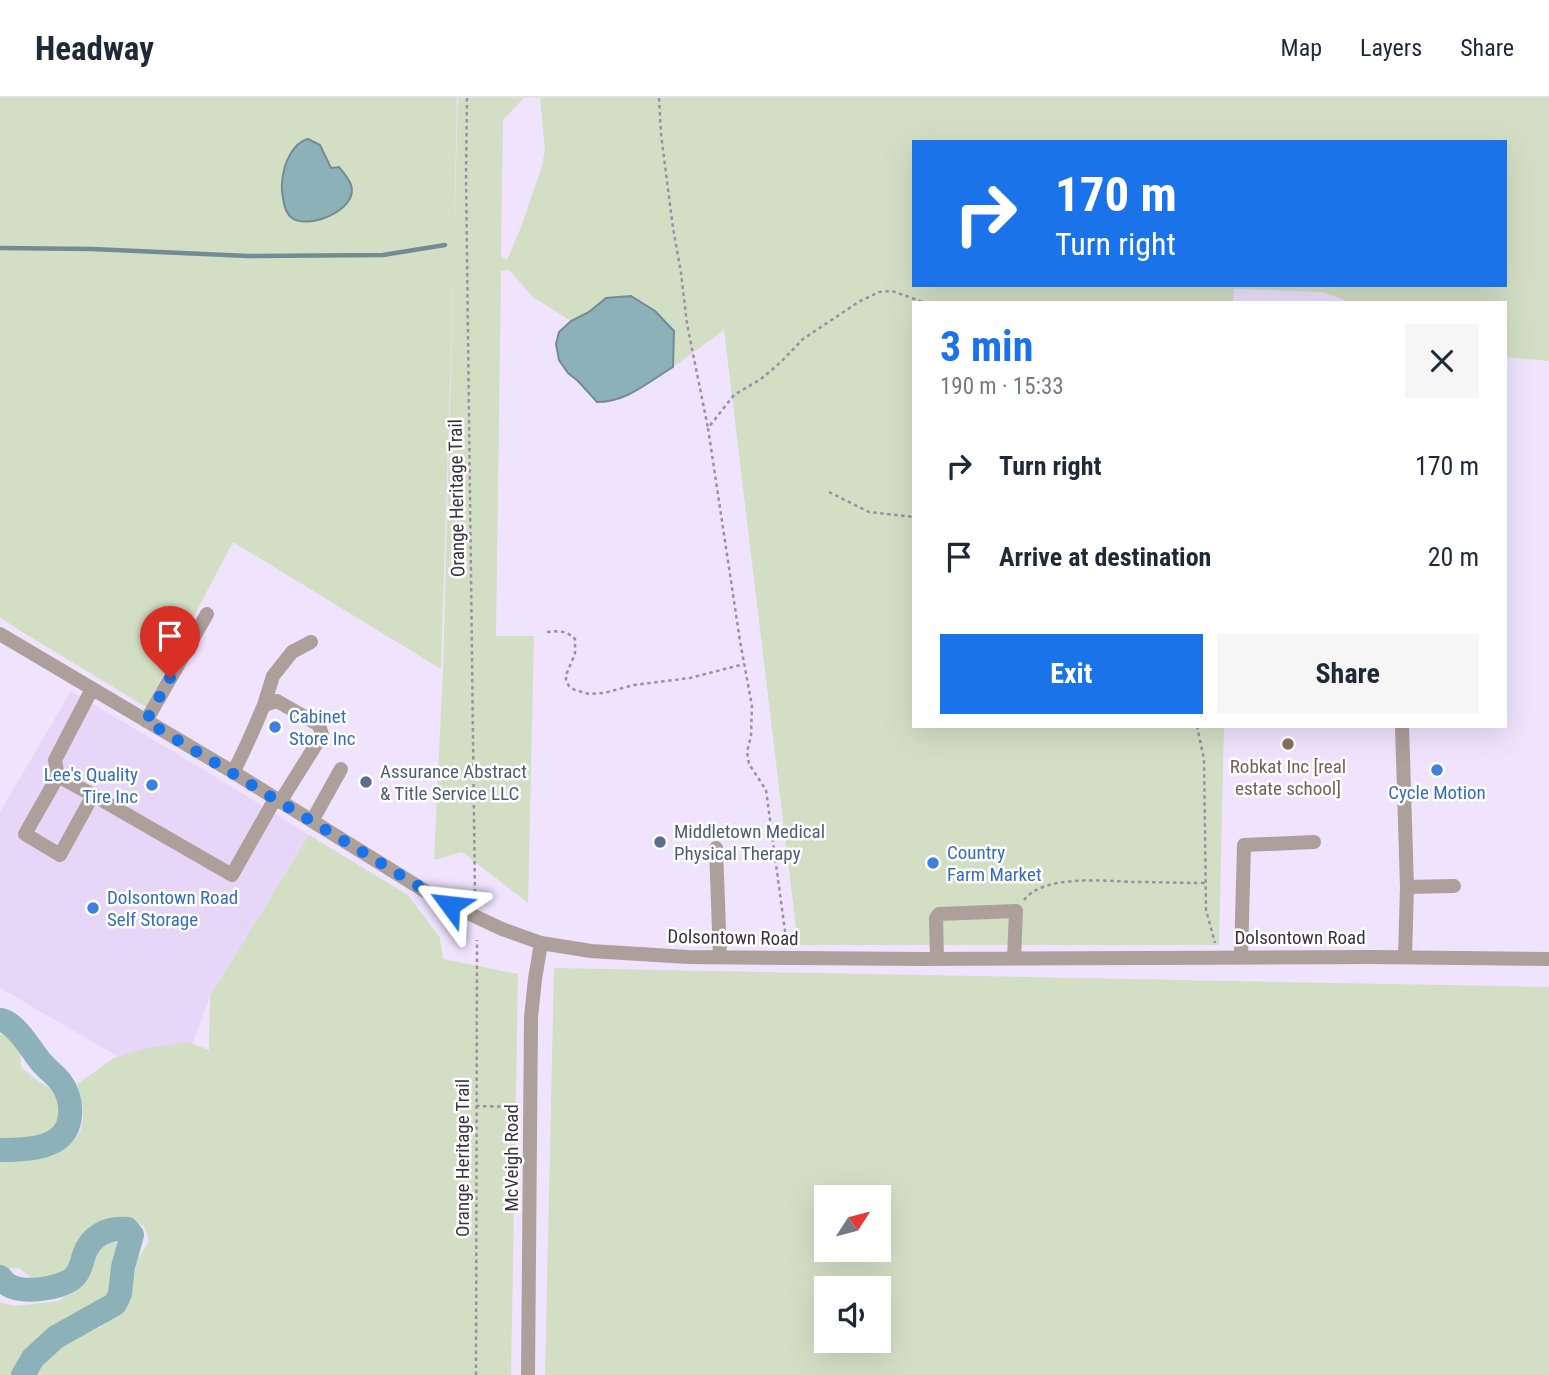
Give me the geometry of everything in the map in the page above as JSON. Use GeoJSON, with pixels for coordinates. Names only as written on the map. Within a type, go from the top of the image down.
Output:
{"type":"FeatureCollection","features":[{"type":"Feature","properties":{"kind":"street"},"geometry":{"type":"LineString","coordinates":[[146,721],[207,614]]}},
{"type":"Feature","properties":{"kind":"street","name":"Dolsontown Road"},"geometry":{"type":"LineString","coordinates":[[0,634],[233,772],[438,899],[502,929],[541,943],[617,954],[720,957],[1549,958]]}},
{"type":"Feature","properties":{"kind":"street"},"geometry":{"type":"LineString","coordinates":[[233,772],[264,705],[273,676],[292,652],[311,642]]}},
{"type":"Feature","properties":{"kind":"street"},"geometry":{"type":"LineString","coordinates":[[92,689],[55,760],[58,776],[25,834],[60,855],[93,795]]}},
{"type":"Feature","properties":{"kind":"street"},"geometry":{"type":"LineString","coordinates":[[58,776],[232,875],[277,800],[322,734],[319,725],[277,701],[264,705]]}},
{"type":"Feature","properties":{"kind":"street"},"geometry":{"type":"LineString","coordinates":[[1402,728],[1407,887],[1405,957]]}},
{"type":"Feature","properties":{"kind":"street"},"geometry":{"type":"LineString","coordinates":[[312,821],[341,769]]}},
{"type":"Feature","properties":{"kind":"street"},"geometry":{"type":"LineString","coordinates":[[1241,957],[1244,845],[1314,842]]}},
{"type":"Feature","properties":{"kind":"street"},"geometry":{"type":"LineString","coordinates":[[716,848],[720,957]]}},
{"type":"Feature","properties":{"kind":"street"},"geometry":{"type":"LineString","coordinates":[[1407,887],[1454,886]]}},
{"type":"Feature","properties":{"kind":"street"},"geometry":{"type":"LineString","coordinates":[[936,958],[936,918],[939,914],[1016,911],[1014,958]]}},
{"type":"Feature","properties":{"kind":"street","name":"McVeigh Road"},"geometry":{"type":"LineString","coordinates":[[528,1375],[531,1017],[541,943]]}},
{"type":"Feature","properties":{"kind":"path","name":"Orange Heritage Trail"},"geometry":{"type":"LineString","coordinates":[[467,98],[475,897]]}},
{"type":"Feature","properties":{"kind":"path"},"geometry":{"type":"LineString","coordinates":[[659,98],[661,134],[687,324],[708,428],[752,706],[751,736],[747,752],[749,764],[766,790],[788,957]]}},
{"type":"Feature","properties":{"kind":"path"},"geometry":{"type":"LineString","coordinates":[[708,428],[734,395],[761,379],[803,339],[859,300],[879,292],[892,291],[920,301]]}},
{"type":"Feature","properties":{"kind":"path"},"geometry":{"type":"LineString","coordinates":[[829,492],[869,512],[912,517]]}},
{"type":"Feature","properties":{"kind":"path"},"geometry":{"type":"LineString","coordinates":[[547,632],[562,631],[575,639],[575,654],[566,681],[575,690],[589,694],[690,678],[744,664]]}},
{"type":"Feature","properties":{"kind":"path"},"geometry":{"type":"LineString","coordinates":[[1197,728],[1204,759],[1206,910],[1218,957]]}},
{"type":"Feature","properties":{"kind":"path"},"geometry":{"type":"LineString","coordinates":[[1016,911],[1028,895],[1039,888],[1054,884],[1094,880],[1205,883]]}},
{"type":"Feature","properties":{"kind":"path","name":"Orange Heritage Trail"},"geometry":{"type":"LineString","coordinates":[[476,1375],[477,940]]}},
{"type":"Feature","properties":{"kind":"path"},"geometry":{"type":"LineString","coordinates":[[477,1106],[530,1107]]}},
{"type":"Feature","properties":{"kind":"shaded area"},"geometry":{"type":"Polygon","coordinates":[[[0,98],[457,98],[454,238],[458,98],[524,98],[503,120],[501,256],[507,260],[542,166],[545,149],[540,98],[1549,98],[1549,361],[1507,357],[1507,301],[1347,301],[1323,292],[1234,289],[1233,301],[912,301],[912,728],[1224,728],[1219,945],[798,945],[724,330],[673,367],[674,350],[655,311],[631,296],[606,298],[589,312],[571,321],[533,297],[509,270],[501,271],[496,636],[534,636],[528,903],[462,852],[434,860],[443,668],[454,251],[441,669],[233,542],[146,707],[0,617],[0,98]]]}},
{"type":"Feature","properties":{"kind":"shaded area"},"geometry":{"type":"Polygon","coordinates":[[[308,139],[320,145],[331,168],[339,167],[351,185],[351,194],[340,210],[320,219],[299,221],[292,218],[286,209],[282,194],[283,178],[291,153],[308,139]]]}},
{"type":"Feature","properties":{"kind":"shaded area"},"geometry":{"type":"Polygon","coordinates":[[[631,296],[655,311],[674,331],[673,367],[628,395],[597,402],[559,360],[556,344],[559,332],[606,298],[631,296]]]}},
{"type":"Feature","properties":{"kind":"shaded area"},"geometry":{"type":"Polygon","coordinates":[[[71,691],[309,835],[210,996],[176,1090],[0,988],[0,812],[71,691]]]}},
{"type":"Feature","properties":{"kind":"shaded area"},"geometry":{"type":"Polygon","coordinates":[[[309,835],[408,895],[440,938],[443,959],[518,974],[511,1375],[34,1375],[39,1364],[70,1341],[99,1328],[131,1300],[138,1259],[149,1241],[144,1226],[127,1220],[111,1221],[80,1237],[71,1264],[57,1278],[37,1283],[19,1268],[0,1269],[0,1159],[38,1156],[67,1146],[77,1137],[82,1124],[82,1107],[77,1084],[114,1058],[143,1049],[188,1042],[209,1050],[210,996],[309,835]]]}},
{"type":"Feature","properties":{"kind":"shaded area"},"geometry":{"type":"Polygon","coordinates":[[[554,968],[1549,987],[1549,1375],[545,1375],[554,968]]]}},
{"type":"Feature","properties":{"kind":"shaded area"},"geometry":{"type":"Polygon","coordinates":[[[0,1034],[6,1034],[20,1050],[21,1067],[55,1091],[63,1101],[65,1113],[61,1126],[48,1137],[29,1141],[0,1140],[0,1034]]]}},
{"type":"Feature","properties":{"kind":"shaded area"},"geometry":{"type":"Polygon","coordinates":[[[114,1239],[117,1244],[110,1298],[87,1313],[64,1322],[32,1346],[16,1366],[14,1375],[0,1375],[0,1302],[14,1306],[58,1301],[85,1283],[96,1250],[114,1239]]]}},
{"type":"Feature","properties":{"kind":"waterway"},"geometry":{"type":"LineString","coordinates":[[0,248],[248,256],[383,255],[445,245]]}},
{"type":"Feature","properties":{"kind":"waterway"},"geometry":{"type":"LineString","coordinates":[[0,1020],[17,1031],[60,1081],[67,1093],[70,1111],[67,1127],[53,1142],[33,1148],[0,1150]]}},
{"type":"Feature","properties":{"kind":"waterway"},"geometry":{"type":"LineString","coordinates":[[0,1277],[14,1288],[40,1289],[58,1285],[75,1277],[87,1248],[95,1238],[107,1231],[120,1229],[127,1229],[132,1235],[123,1267],[120,1294],[115,1304],[56,1337],[33,1358],[23,1375]]}},
{"type":"Feature","properties":{"kind":"place","name":"Cabinet Store Inc"},"geometry":{"type":"Point","coordinates":[275,727]}},
{"type":"Feature","properties":{"kind":"place","name":"Robkat Inc [real estate school]"},"geometry":{"type":"Point","coordinates":[1288,744]}},
{"type":"Feature","properties":{"kind":"place","name":"Cycle Motion"},"geometry":{"type":"Point","coordinates":[1437,770]}},
{"type":"Feature","properties":{"kind":"place","name":"Assurance Abstract & Title Service LLC"},"geometry":{"type":"Point","coordinates":[366,782]}},
{"type":"Feature","properties":{"kind":"place","name":"Lee's Quality Tire Inc"},"geometry":{"type":"Point","coordinates":[152,785]}},
{"type":"Feature","properties":{"kind":"place","name":"Middletown Medical Physical Therapy"},"geometry":{"type":"Point","coordinates":[660,842]}},
{"type":"Feature","properties":{"kind":"place","name":"Country Farm Market"},"geometry":{"type":"Point","coordinates":[933,863]}},
{"type":"Feature","properties":{"kind":"place","name":"Dolsontown Road Self Storage"},"geometry":{"type":"Point","coordinates":[93,908]}},
{"type":"Feature","properties":{"kind":"route"},"geometry":{"type":"LineString","coordinates":[[170,678],[146,721],[450,905]]}}]}
